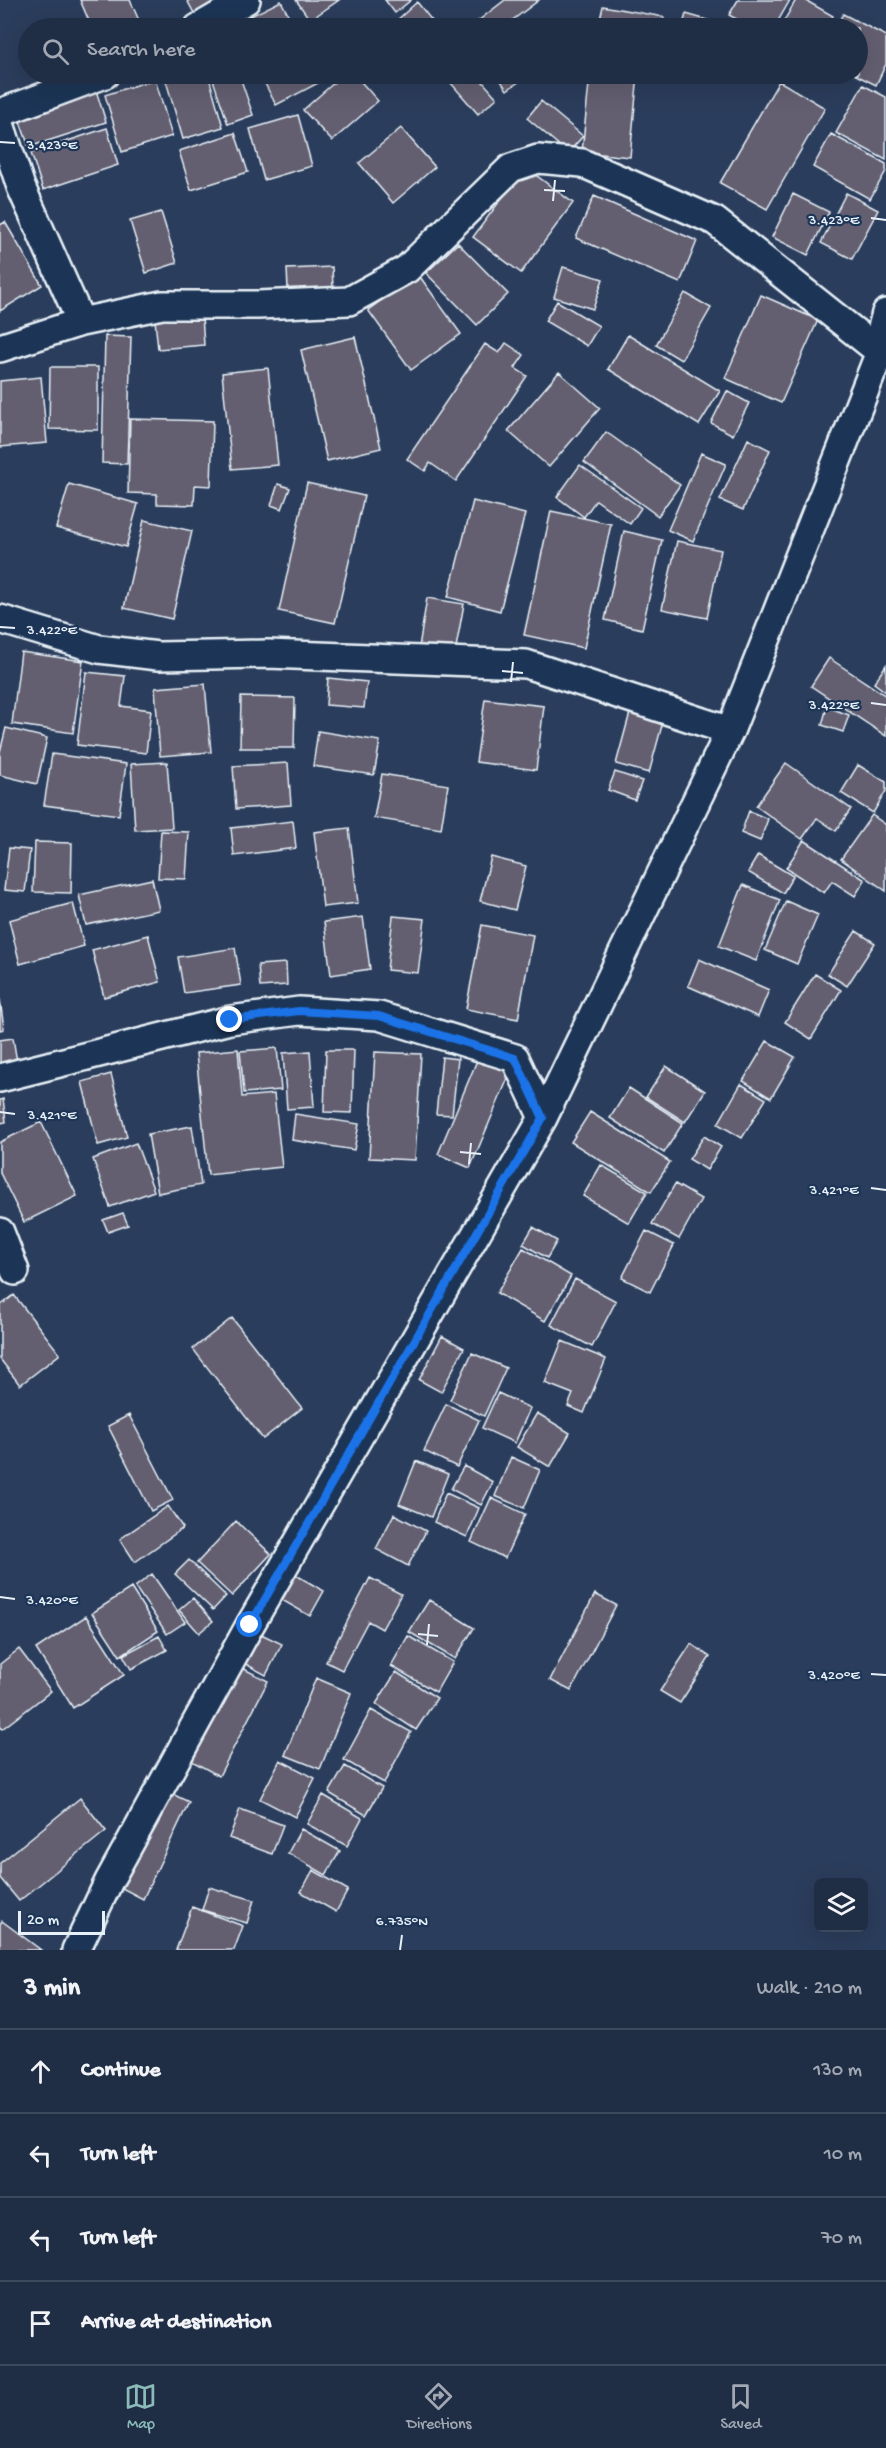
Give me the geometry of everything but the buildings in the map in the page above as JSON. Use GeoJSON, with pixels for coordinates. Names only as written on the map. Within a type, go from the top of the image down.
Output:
{"type":"FeatureCollection","features":[{"type":"Feature","properties":{"kind":"street"},"geometry":{"type":"LineString","coordinates":[[215,18],[246,0]]}},
{"type":"Feature","properties":{"kind":"street"},"geometry":{"type":"LineString","coordinates":[[0,113],[78,84]]}},
{"type":"Feature","properties":{"kind":"street"},"geometry":{"type":"LineString","coordinates":[[0,124],[21,187],[81,322]]}},
{"type":"Feature","properties":{"kind":"street"},"geometry":{"type":"LineString","coordinates":[[0,348],[81,322],[162,305],[258,305],[349,301],[407,269],[511,168],[538,159],[582,163],[715,221],[883,353]]}},
{"type":"Feature","properties":{"kind":"street"},"geometry":{"type":"LineString","coordinates":[[76,1950],[108,1881],[250,1625],[543,1118],[730,731],[883,353],[882,328],[886,313]]}},
{"type":"Feature","properties":{"kind":"street"},"geometry":{"type":"LineString","coordinates":[[0,619],[99,649],[158,657],[268,654],[526,664],[730,731]]}},
{"type":"Feature","properties":{"kind":"street"},"geometry":{"type":"LineString","coordinates":[[0,1078],[230,1020],[299,1011],[379,1016],[515,1058],[543,1118]]}},
{"type":"Feature","properties":{"kind":"street"},"geometry":{"type":"LineString","coordinates":[[0,1232],[15,1271]]}},
{"type":"Feature","properties":{"kind":"route"},"geometry":{"type":"LineString","coordinates":[[230,1020],[299,1011],[379,1016],[446,1036],[515,1058],[543,1118],[250,1625]]}}]}
